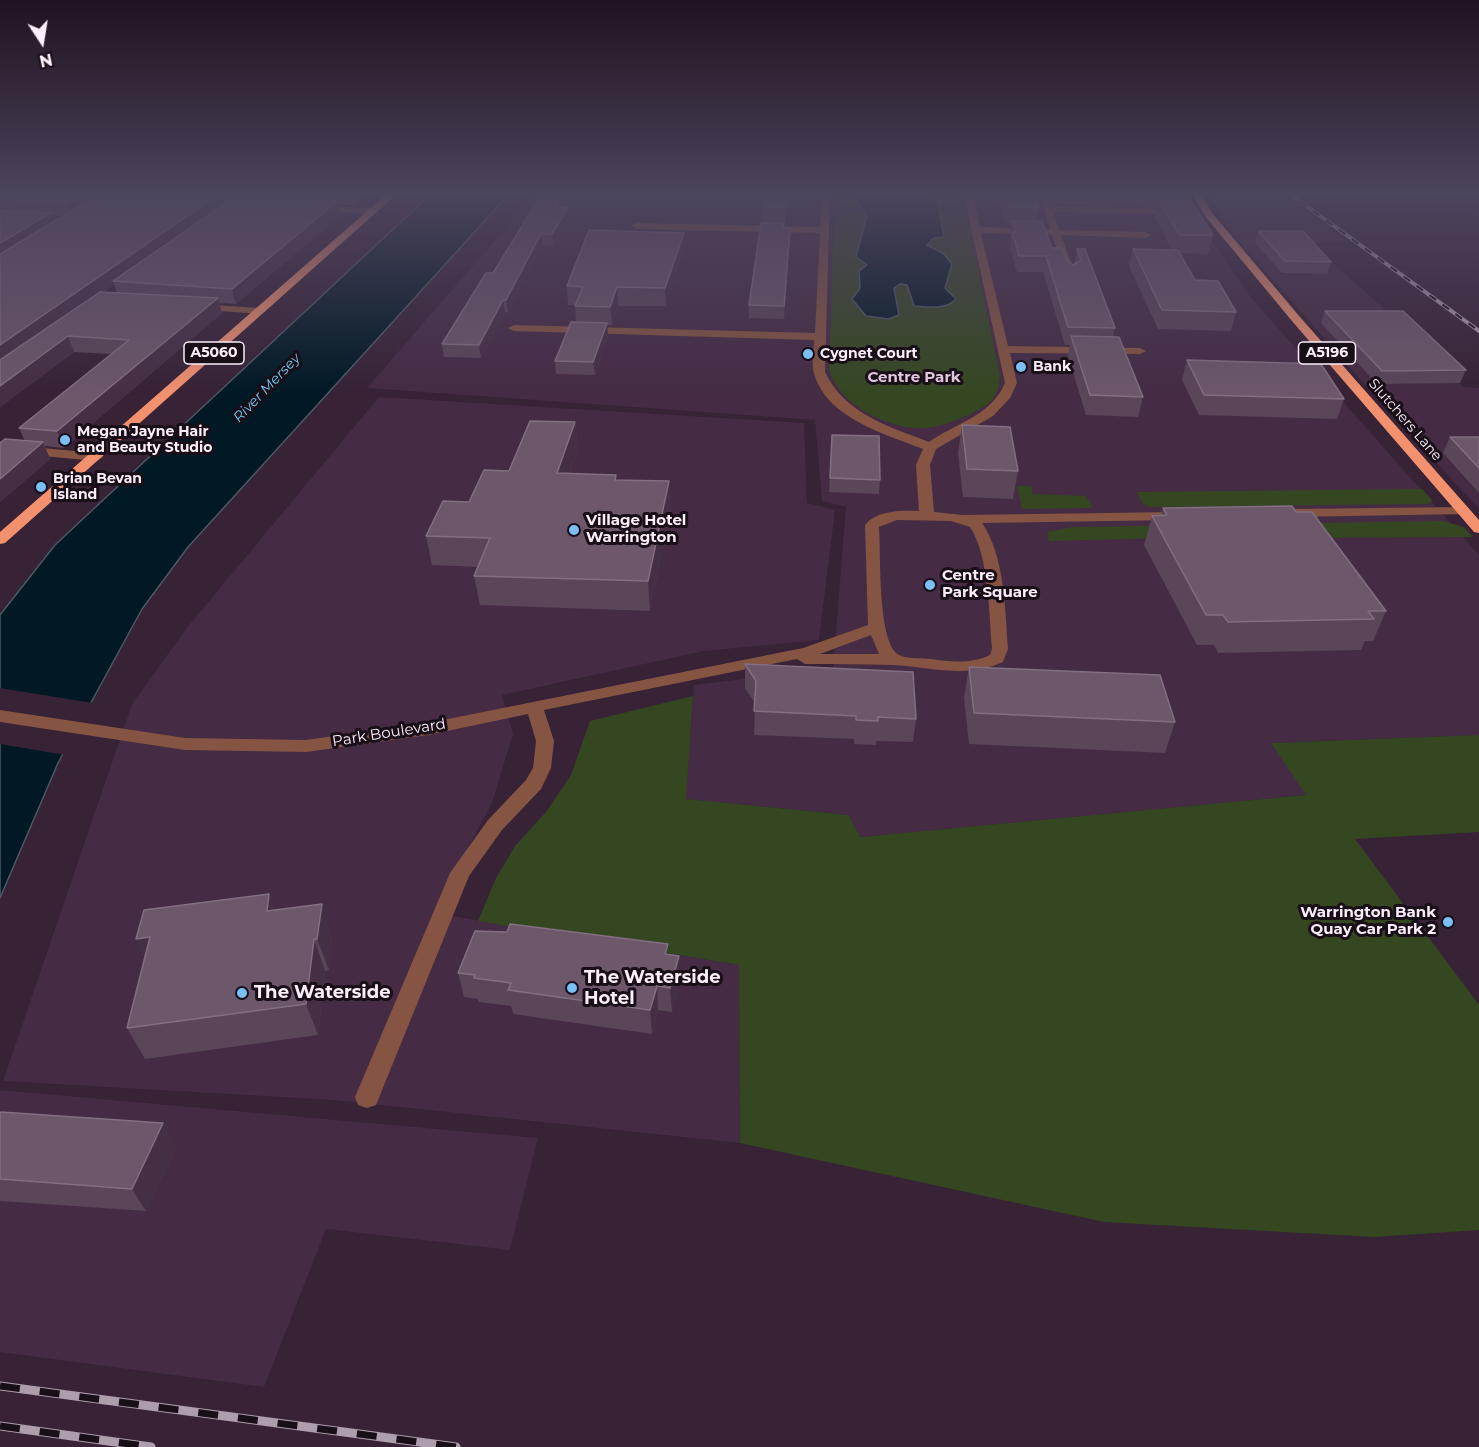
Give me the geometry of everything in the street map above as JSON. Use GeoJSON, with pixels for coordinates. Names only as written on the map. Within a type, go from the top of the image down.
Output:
{"type":"FeatureCollection","features":[{"type":"Feature","properties":{"kind":"highway","name":"A5060"},"geometry":{"type":"LineString","coordinates":[[0,540],[320,260]]}},
{"type":"Feature","properties":{"kind":"highway","name":"Slutchers Lane"},"geometry":{"type":"LineString","coordinates":[[1246,260],[1479,529]]}},
{"type":"Feature","properties":{"kind":"street"},"geometry":{"type":"LineString","coordinates":[[823,260],[819,372],[829,393],[840,405],[864,419],[930,447]]}},
{"type":"Feature","properties":{"kind":"street"},"geometry":{"type":"LineString","coordinates":[[927,516],[923,465],[930,447],[946,435],[993,411],[1008,395],[1011,383],[983,260]]}},
{"type":"Feature","properties":{"kind":"street"},"geometry":{"type":"LineString","coordinates":[[1066,260],[1071,276]]}},
{"type":"Feature","properties":{"kind":"street"},"geometry":{"type":"LineString","coordinates":[[182,306],[261,311]]}},
{"type":"Feature","properties":{"kind":"street"},"geometry":{"type":"LineString","coordinates":[[514,328],[819,337]]}},
{"type":"Feature","properties":{"kind":"street"},"geometry":{"type":"LineString","coordinates":[[1004,349],[1140,351]]}},
{"type":"Feature","properties":{"kind":"street"},"geometry":{"type":"LineString","coordinates":[[0,448],[96,457]]}},
{"type":"Feature","properties":{"kind":"street"},"geometry":{"type":"LineString","coordinates":[[1270,514],[1462,511]]}},
{"type":"Feature","properties":{"kind":"street"},"geometry":{"type":"LineString","coordinates":[[962,519],[975,525],[986,542],[1000,649],[997,658],[977,666],[895,660],[884,650],[876,627],[872,525],[890,516],[962,519],[1196,515]]}},
{"type":"Feature","properties":{"kind":"street"},"geometry":{"type":"LineString","coordinates":[[986,542],[1006,528],[1053,518]]}},
{"type":"Feature","properties":{"kind":"street","name":"Park Boulevard"},"geometry":{"type":"LineString","coordinates":[[0,716],[105,734],[185,744],[306,746],[428,729],[773,658],[830,646],[876,627]]}},
{"type":"Feature","properties":{"kind":"street","name":"Park Boulevard"},"geometry":{"type":"LineString","coordinates":[[773,658],[895,660]]}},
{"type":"Feature","properties":{"kind":"street"},"geometry":{"type":"LineString","coordinates":[[367,1097],[460,873],[495,825],[534,784],[542,768],[545,741],[534,706]]}},
{"type":"Feature","properties":{"kind":"shaded area","name":"Centre Park"},"geometry":{"type":"Polygon","coordinates":[[[478,260],[1224,260],[1252,299],[1479,555],[1479,735],[1271,743],[1307,795],[860,837],[849,815],[685,799],[694,685],[833,668],[846,507],[822,501],[815,420],[367,388],[478,260]]]}},
{"type":"Feature","properties":{"kind":"shaded area"},"geometry":{"type":"Polygon","coordinates":[[[1255,260],[1329,260],[1399,322],[1464,387],[1479,388],[1479,509],[1374,395],[1255,260]]]}},
{"type":"Feature","properties":{"kind":"shaded area"},"geometry":{"type":"Polygon","coordinates":[[[379,397],[804,423],[807,503],[835,510],[819,640],[704,651],[502,695],[513,734],[492,803],[434,913],[739,965],[740,1143],[334,1100],[3,1081],[132,704],[186,629],[379,397]]]}},
{"type":"Feature","properties":{"kind":"shaded area"},"geometry":{"type":"Polygon","coordinates":[[[0,1090],[538,1138],[510,1250],[326,1229],[264,1387],[0,1352],[0,1090]]]}},
{"type":"Feature","properties":{"kind":"green space"},"geometry":{"type":"Polygon","coordinates":[[[833,260],[976,260],[1000,376],[997,392],[985,406],[971,414],[927,428],[898,425],[869,414],[855,405],[835,383],[829,370],[833,260]]]}},
{"type":"Feature","properties":{"kind":"green space"},"geometry":{"type":"Polygon","coordinates":[[[1017,486],[1031,486],[1033,494],[1086,496],[1093,508],[1022,509],[1017,486]]]}},
{"type":"Feature","properties":{"kind":"green space"},"geometry":{"type":"Polygon","coordinates":[[[1422,489],[1432,500],[1428,504],[1149,507],[1143,504],[1136,492],[1422,489]]]}},
{"type":"Feature","properties":{"kind":"green space"},"geometry":{"type":"Polygon","coordinates":[[[1443,521],[1464,527],[1473,537],[1302,538],[1289,535],[1049,541],[1047,532],[1072,527],[1443,521]]]}},
{"type":"Feature","properties":{"kind":"green space"},"geometry":{"type":"Polygon","coordinates":[[[693,696],[686,799],[849,815],[860,837],[1306,795],[1271,743],[1479,735],[1479,832],[1355,839],[1479,1005],[1479,1230],[1374,1237],[1104,1222],[740,1143],[739,965],[478,921],[496,878],[515,846],[546,812],[571,775],[590,721],[693,696]]]}},
{"type":"Feature","properties":{"kind":"water","name":"River Mersey"},"geometry":{"type":"Polygon","coordinates":[[[361,260],[450,260],[188,547],[142,609],[58,763],[0,898],[0,615],[55,545],[361,260]]]}},
{"type":"Feature","properties":{"kind":"water"},"geometry":{"type":"Polygon","coordinates":[[[859,260],[948,260],[952,264],[945,288],[956,299],[942,306],[914,306],[907,285],[900,284],[894,288],[899,315],[889,319],[866,316],[852,299],[860,288],[859,271],[867,265],[859,260]]]}},
{"type":"Feature","properties":{"kind":"pier"},"geometry":{"type":"Polygon","coordinates":[[[0,688],[93,703],[65,755],[0,744],[0,688]]]}},
{"type":"Feature","properties":{"kind":"building"},"geometry":{"type":"Polygon","coordinates":[[[0,260],[124,260],[0,345],[0,260]]]}},
{"type":"Feature","properties":{"kind":"building"},"geometry":{"type":"Polygon","coordinates":[[[144,260],[268,260],[232,289],[113,281],[144,260]]]}},
{"type":"Feature","properties":{"kind":"building"},"geometry":{"type":"Polygon","coordinates":[[[501,260],[527,260],[479,345],[442,344],[486,273],[493,273],[501,260]]]}},
{"type":"Feature","properties":{"kind":"building"},"geometry":{"type":"Polygon","coordinates":[[[577,260],[675,260],[665,288],[617,287],[610,307],[575,306],[583,287],[567,286],[577,260]]]}},
{"type":"Feature","properties":{"kind":"building"},"geometry":{"type":"Polygon","coordinates":[[[756,260],[788,260],[784,306],[749,305],[756,260]]]}},
{"type":"Feature","properties":{"kind":"building"},"geometry":{"type":"Polygon","coordinates":[[[1047,260],[1067,260],[1073,265],[1081,260],[1089,260],[1115,328],[1068,327],[1047,260]]]}},
{"type":"Feature","properties":{"kind":"building"},"geometry":{"type":"Polygon","coordinates":[[[1138,260],[1183,260],[1195,280],[1218,281],[1236,312],[1162,310],[1138,260]]]}},
{"type":"Feature","properties":{"kind":"building"},"geometry":{"type":"Polygon","coordinates":[[[1284,260],[1329,260],[1331,262],[1284,260]]]}},
{"type":"Feature","properties":{"kind":"building"},"geometry":{"type":"Polygon","coordinates":[[[100,292],[218,298],[57,431],[19,428],[129,340],[68,336],[0,386],[0,360],[100,292]]]}},
{"type":"Feature","properties":{"kind":"building"},"geometry":{"type":"Polygon","coordinates":[[[1325,311],[1403,311],[1466,370],[1382,371],[1325,311]]]}},
{"type":"Feature","properties":{"kind":"building"},"geometry":{"type":"Polygon","coordinates":[[[571,322],[607,323],[593,362],[555,361],[571,322]]]}},
{"type":"Feature","properties":{"kind":"building"},"geometry":{"type":"Polygon","coordinates":[[[1071,336],[1119,337],[1143,397],[1090,395],[1071,336]]]}},
{"type":"Feature","properties":{"kind":"building"},"geometry":{"type":"Polygon","coordinates":[[[1187,360],[1321,364],[1344,399],[1204,395],[1187,360]]]}},
{"type":"Feature","properties":{"kind":"building","name":"Village Hotel Warrington"},"geometry":{"type":"Polygon","coordinates":[[[530,421],[575,422],[557,473],[616,475],[615,480],[669,481],[648,581],[474,576],[490,538],[426,536],[443,501],[469,502],[484,470],[509,471],[530,421]]]}},
{"type":"Feature","properties":{"kind":"building"},"geometry":{"type":"Polygon","coordinates":[[[962,425],[1010,427],[1018,471],[967,469],[962,425]]]}},
{"type":"Feature","properties":{"kind":"building"},"geometry":{"type":"Polygon","coordinates":[[[832,435],[879,436],[880,480],[830,478],[832,435]]]}},
{"type":"Feature","properties":{"kind":"building"},"geometry":{"type":"Polygon","coordinates":[[[1450,437],[1479,437],[1479,468],[1450,437]]]}},
{"type":"Feature","properties":{"kind":"building"},"geometry":{"type":"Polygon","coordinates":[[[5,439],[43,442],[0,479],[0,443],[5,439]]]}},
{"type":"Feature","properties":{"kind":"building"},"geometry":{"type":"Polygon","coordinates":[[[1292,506],[1296,512],[1312,512],[1386,611],[1368,611],[1374,619],[1228,622],[1223,615],[1206,615],[1152,516],[1167,515],[1163,508],[1292,506]]]}},
{"type":"Feature","properties":{"kind":"building"},"geometry":{"type":"Polygon","coordinates":[[[745,664],[913,672],[916,719],[878,717],[878,721],[856,720],[856,716],[754,711],[756,681],[745,664]]]}},
{"type":"Feature","properties":{"kind":"building"},"geometry":{"type":"Polygon","coordinates":[[[969,667],[1160,675],[1175,722],[974,713],[969,667]]]}},
{"type":"Feature","properties":{"kind":"building","name":"The Waterside"},"geometry":{"type":"Polygon","coordinates":[[[269,894],[267,911],[322,904],[317,939],[314,939],[306,1004],[127,1028],[150,937],[136,939],[144,910],[269,894]]]}},
{"type":"Feature","properties":{"kind":"building"},"geometry":{"type":"Polygon","coordinates":[[[510,924],[668,944],[665,954],[679,956],[670,988],[657,986],[650,1010],[508,990],[511,983],[474,978],[475,975],[458,973],[475,931],[507,932],[510,924]]]}},
{"type":"Feature","properties":{"kind":"building"},"geometry":{"type":"Polygon","coordinates":[[[1,1112],[163,1123],[132,1189],[0,1179],[1,1112]]]}},
{"type":"Feature","properties":{"kind":"railway"},"geometry":{"type":"LineString","coordinates":[[1380,260],[1479,331]]}},
{"type":"Feature","properties":{"kind":"railway"},"geometry":{"type":"LineString","coordinates":[[0,1386],[456,1447]]}},
{"type":"Feature","properties":{"kind":"railway"},"geometry":{"type":"LineString","coordinates":[[0,1426],[151,1447]]}},
{"type":"Feature","properties":{"kind":"place","name":"Cygnet Court"},"geometry":{"type":"Point","coordinates":[808,354]}},
{"type":"Feature","properties":{"kind":"place","name":"Bank"},"geometry":{"type":"Point","coordinates":[1021,367]}},
{"type":"Feature","properties":{"kind":"place","name":"Megan Jayne Hair and Beauty Studio"},"geometry":{"type":"Point","coordinates":[65,440]}},
{"type":"Feature","properties":{"kind":"place","name":"Brian Bevan Island"},"geometry":{"type":"Point","coordinates":[41,487]}},
{"type":"Feature","properties":{"kind":"place","name":"Village Hotel Warrington"},"geometry":{"type":"Point","coordinates":[574,530]}},
{"type":"Feature","properties":{"kind":"place","name":"Centre Park Square"},"geometry":{"type":"Point","coordinates":[930,585]}},
{"type":"Feature","properties":{"kind":"place","name":"Warrington Bank Quay Car Park 2"},"geometry":{"type":"Point","coordinates":[1448,922]}},
{"type":"Feature","properties":{"kind":"place","name":"The Waterside Hotel"},"geometry":{"type":"Point","coordinates":[572,988]}},
{"type":"Feature","properties":{"kind":"place","name":"The Waterside"},"geometry":{"type":"Point","coordinates":[242,993]}},
{"type":"Feature","properties":{"kind":"district","name":"Centre Park"},"geometry":{"type":"Point","coordinates":[914,378]}}]}
